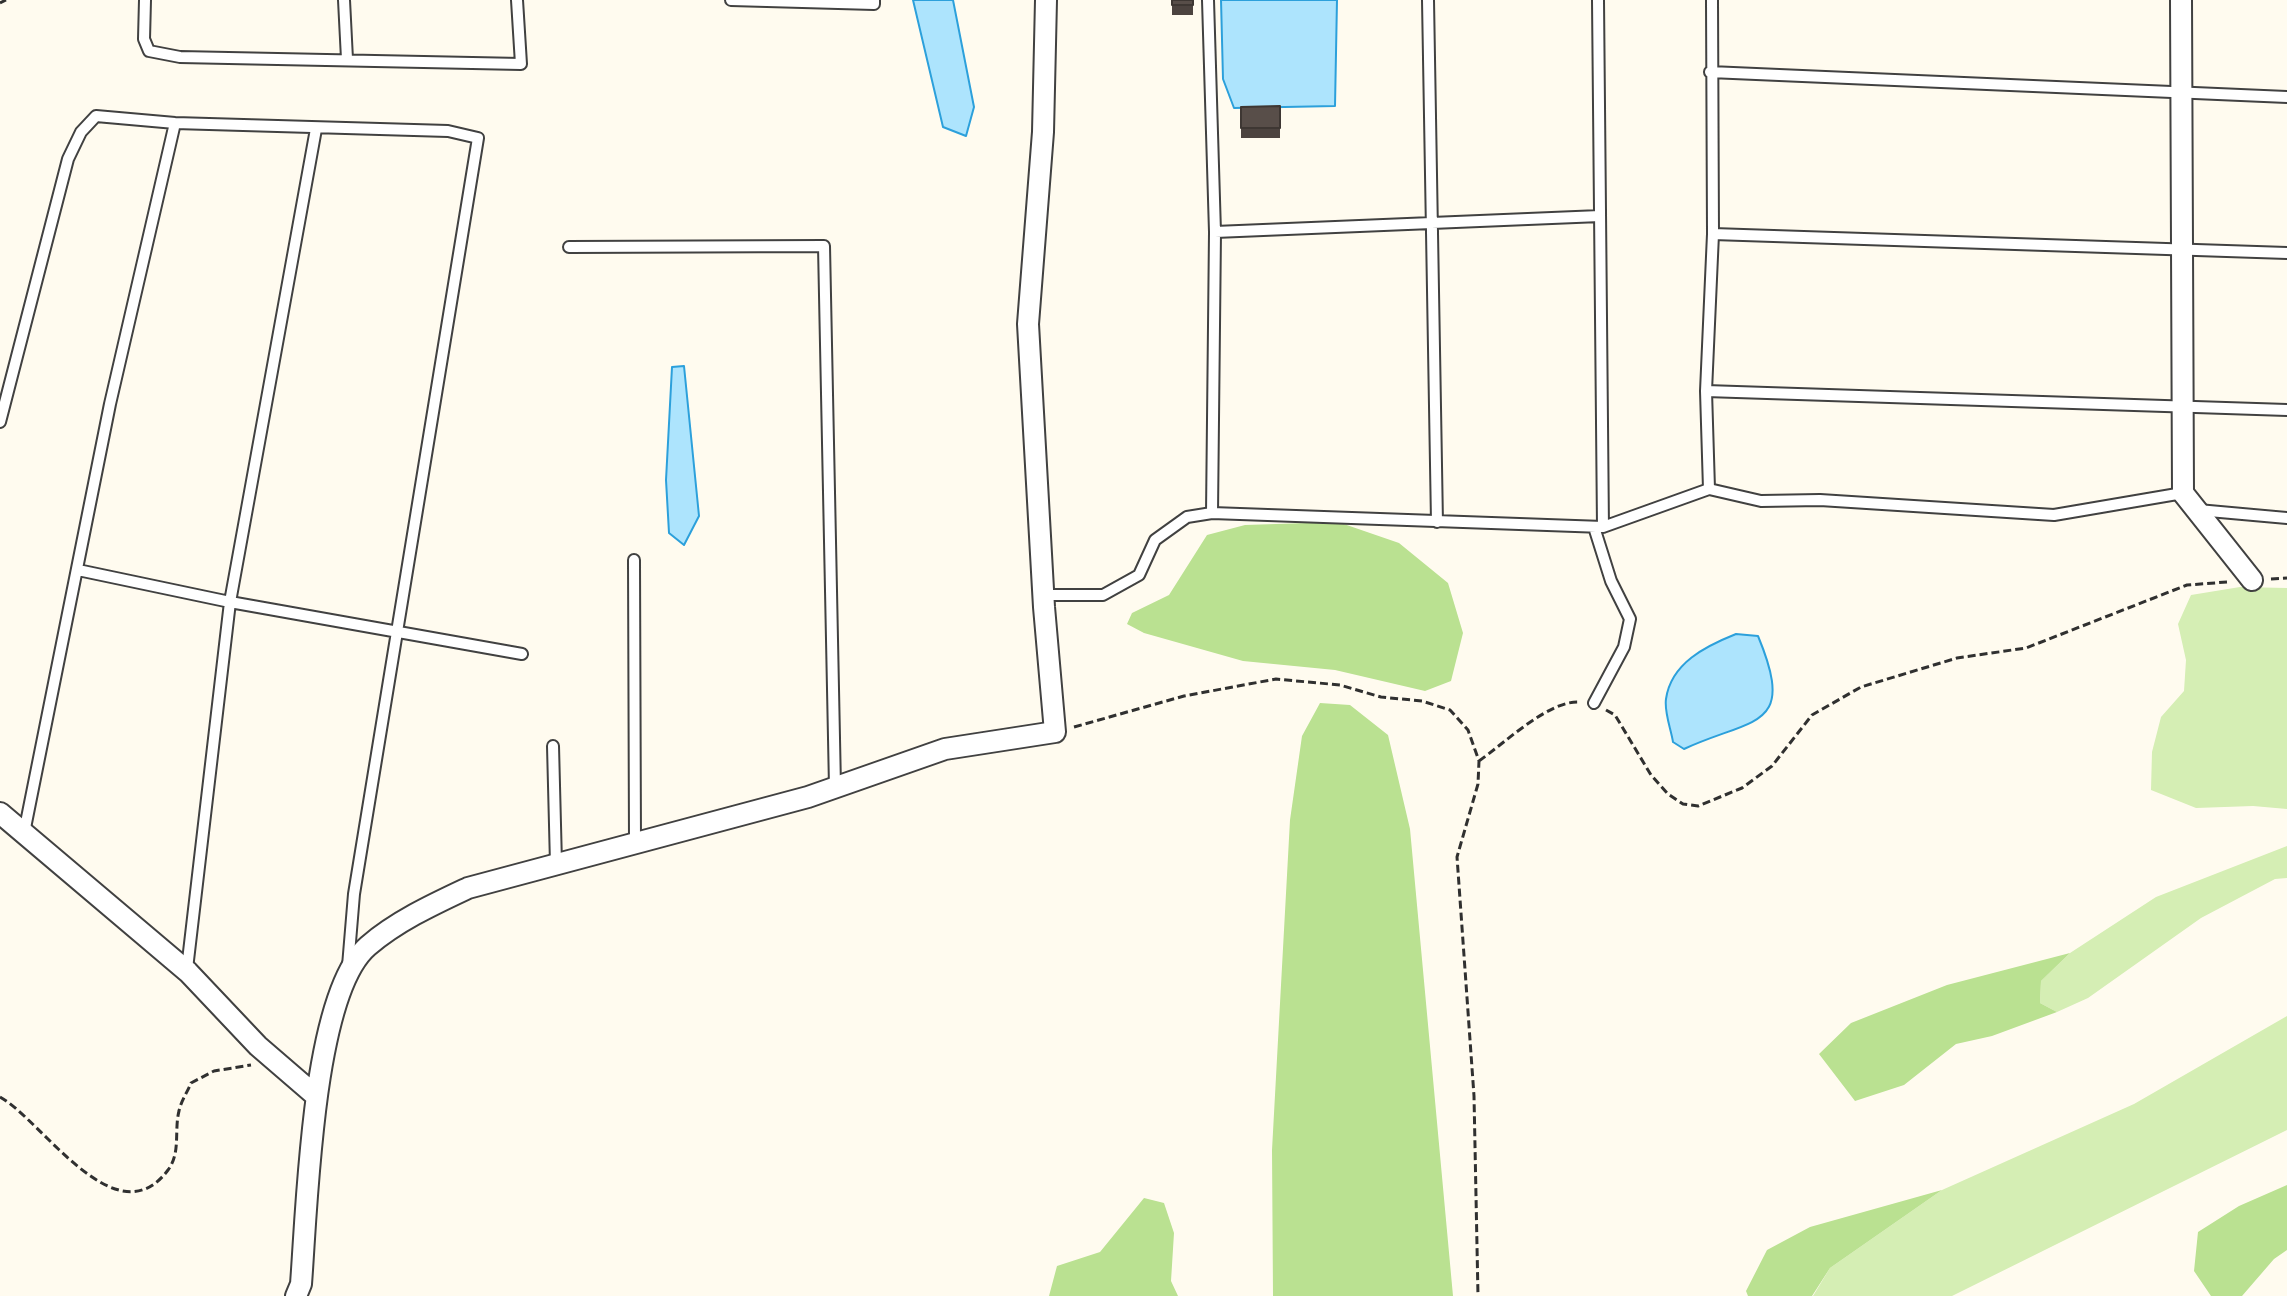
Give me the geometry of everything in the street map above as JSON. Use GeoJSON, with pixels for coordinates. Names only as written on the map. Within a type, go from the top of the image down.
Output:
{"type":"FeatureCollection","features":[{"type":"Feature","properties":{"kind":"street"},"geometry":{"type":"LineString","coordinates":[[296,1296],[301,1284],[316,1096],[327,1040],[348,972],[366,947],[418,912],[468,888],[835,787],[945,749],[1055,732],[1043,595],[1028,324],[1043,132],[1046,0]]}},
{"type":"Feature","properties":{"kind":"street"},"geometry":{"type":"LineString","coordinates":[[2181,0],[2181,408],[2189,501],[2252,580]]}},
{"type":"Feature","properties":{"kind":"street"},"geometry":{"type":"LineString","coordinates":[[0,813],[187,971],[275,1060],[316,1096]]}},
{"type":"Feature","properties":{"kind":"lane"},"geometry":{"type":"LineString","coordinates":[[145,0],[144,39],[149,51],[180,57],[521,64],[517,0]]}},
{"type":"Feature","properties":{"kind":"lane"},"geometry":{"type":"LineString","coordinates":[[344,0],[347,59]]}},
{"type":"Feature","properties":{"kind":"lane"},"geometry":{"type":"LineString","coordinates":[[731,0],[874,4],[874,0]]}},
{"type":"Feature","properties":{"kind":"lane"},"geometry":{"type":"LineString","coordinates":[[1208,0],[1215,232],[1212,513]]}},
{"type":"Feature","properties":{"kind":"lane"},"geometry":{"type":"LineString","coordinates":[[1428,0],[1437,522]]}},
{"type":"Feature","properties":{"kind":"lane"},"geometry":{"type":"LineString","coordinates":[[1594,703],[1624,647],[1630,619],[1611,581],[1599,527],[1598,0]]}},
{"type":"Feature","properties":{"kind":"lane"},"geometry":{"type":"LineString","coordinates":[[1709,489],[1706,391],[1713,234],[1712,0]]}},
{"type":"Feature","properties":{"kind":"lane"},"geometry":{"type":"LineString","coordinates":[[1710,72],[2287,97]]}},
{"type":"Feature","properties":{"kind":"lane"},"geometry":{"type":"LineString","coordinates":[[0,422],[68,159],[81,132],[96,116],[175,123],[448,131],[478,138],[354,894],[348,972]]}},
{"type":"Feature","properties":{"kind":"lane"},"geometry":{"type":"LineString","coordinates":[[24,834],[110,404],[175,123]]}},
{"type":"Feature","properties":{"kind":"lane"},"geometry":{"type":"LineString","coordinates":[[187,971],[230,602],[316,129]]}},
{"type":"Feature","properties":{"kind":"lane"},"geometry":{"type":"LineString","coordinates":[[1215,232],[1600,216]]}},
{"type":"Feature","properties":{"kind":"lane"},"geometry":{"type":"LineString","coordinates":[[1713,234],[2287,253]]}},
{"type":"Feature","properties":{"kind":"lane"},"geometry":{"type":"LineString","coordinates":[[569,247],[824,246],[835,787]]}},
{"type":"Feature","properties":{"kind":"lane"},"geometry":{"type":"LineString","coordinates":[[1706,391],[2287,410]]}},
{"type":"Feature","properties":{"kind":"lane"},"geometry":{"type":"LineString","coordinates":[[1043,595],[1103,595],[1139,575],[1155,540],[1187,517],[1212,513],[1599,527],[1709,489],[1761,501],[1820,500],[2054,515],[2189,501],[2287,518]]}},
{"type":"Feature","properties":{"kind":"lane"},"geometry":{"type":"LineString","coordinates":[[634,560],[635,843]]}},
{"type":"Feature","properties":{"kind":"lane"},"geometry":{"type":"LineString","coordinates":[[78,570],[230,602],[522,654]]}},
{"type":"Feature","properties":{"kind":"lane"},"geometry":{"type":"LineString","coordinates":[[553,746],[556,864]]}},
{"type":"Feature","properties":{"kind":"path"},"geometry":{"type":"LineString","coordinates":[[0,3],[6,0]]}},
{"type":"Feature","properties":{"kind":"path"},"geometry":{"type":"LineString","coordinates":[[1479,761],[1525,729],[1541,712],[1570,701],[1594,703],[1615,715],[1651,775],[1668,794],[1683,804],[1698,806],[1742,788],[1772,766],[1812,715],[1861,687],[1957,658],[2026,648],[2187,585],[2287,578]]}},
{"type":"Feature","properties":{"kind":"path"},"geometry":{"type":"LineString","coordinates":[[1055,732],[1184,696],[1276,679],[1340,685],[1450,710],[1468,730],[1479,761],[1478,784],[1457,857],[1474,1096],[1478,1296]]}},
{"type":"Feature","properties":{"kind":"path"},"geometry":{"type":"LineString","coordinates":[[0,1097],[91,1179],[125,1192],[150,1186],[169,1170],[178,1144],[179,1111],[191,1083],[214,1071],[275,1060]]}},
{"type":"Feature","properties":{"kind":"green space"},"geometry":{"type":"Polygon","coordinates":[[[1338,522],[1399,543],[1448,583],[1463,633],[1451,681],[1425,691],[1335,670],[1243,661],[1144,633],[1127,624],[1132,613],[1169,595],[1207,535],[1245,525],[1338,522]]]}},
{"type":"Feature","properties":{"kind":"green space"},"geometry":{"type":"Polygon","coordinates":[[[2240,587],[2287,588],[2287,809],[2253,806],[2196,808],[2151,790],[2152,752],[2161,717],[2184,691],[2186,660],[2178,624],[2191,595],[2240,587]]]}},
{"type":"Feature","properties":{"kind":"green space"},"geometry":{"type":"Polygon","coordinates":[[[1320,703],[1350,705],[1388,735],[1410,829],[1453,1296],[1273,1296],[1272,1150],[1290,820],[1302,736],[1320,703]]]}},
{"type":"Feature","properties":{"kind":"green space"},"geometry":{"type":"Polygon","coordinates":[[[2287,846],[2287,878],[2275,879],[2201,918],[2088,998],[2057,1012],[2040,1003],[2041,981],[2070,953],[2156,897],[2287,846]]]}},
{"type":"Feature","properties":{"kind":"green space"},"geometry":{"type":"Polygon","coordinates":[[[2070,953],[2041,981],[2040,1003],[2057,1012],[1992,1036],[1956,1044],[1904,1085],[1855,1101],[1819,1054],[1851,1023],[1947,985],[2070,953]]]}},
{"type":"Feature","properties":{"kind":"green space"},"geometry":{"type":"Polygon","coordinates":[[[2287,1016],[2287,1130],[1952,1296],[1813,1296],[1830,1268],[1942,1190],[2134,1104],[2287,1016]]]}},
{"type":"Feature","properties":{"kind":"green space"},"geometry":{"type":"Polygon","coordinates":[[[2287,1185],[2287,1250],[2274,1259],[2242,1296],[2211,1296],[2194,1271],[2198,1232],[2239,1206],[2287,1185]]]}},
{"type":"Feature","properties":{"kind":"green space"},"geometry":{"type":"Polygon","coordinates":[[[1942,1190],[1830,1268],[1812,1296],[1748,1296],[1746,1291],[1767,1250],[1810,1227],[1942,1190]]]}},
{"type":"Feature","properties":{"kind":"green space"},"geometry":{"type":"Polygon","coordinates":[[[1144,1198],[1164,1203],[1174,1233],[1171,1281],[1178,1296],[1049,1296],[1057,1266],[1100,1252],[1144,1198]]]}},
{"type":"Feature","properties":{"kind":"water"},"geometry":{"type":"Polygon","coordinates":[[[913,0],[953,0],[974,107],[966,136],[943,127],[913,0]]]}},
{"type":"Feature","properties":{"kind":"water"},"geometry":{"type":"Polygon","coordinates":[[[1221,0],[1337,0],[1335,106],[1234,108],[1223,79],[1221,0]]]}},
{"type":"Feature","properties":{"kind":"water"},"geometry":{"type":"Polygon","coordinates":[[[684,366],[699,516],[684,545],[669,533],[666,480],[672,367],[684,366]]]}},
{"type":"Feature","properties":{"kind":"water"},"geometry":{"type":"Polygon","coordinates":[[[1736,634],[1758,636],[1773,689],[1770,705],[1762,716],[1748,724],[1684,749],[1673,742],[1666,709],[1669,686],[1682,666],[1702,650],[1736,634]]]}},
{"type":"Feature","properties":{"kind":"building"},"geometry":{"type":"Polygon","coordinates":[[[1172,0],[1193,0],[1193,5],[1172,5],[1172,0]]]}},
{"type":"Feature","properties":{"kind":"building"},"geometry":{"type":"Polygon","coordinates":[[[1280,106],[1280,128],[1241,128],[1241,107],[1280,106]]]}}]}
